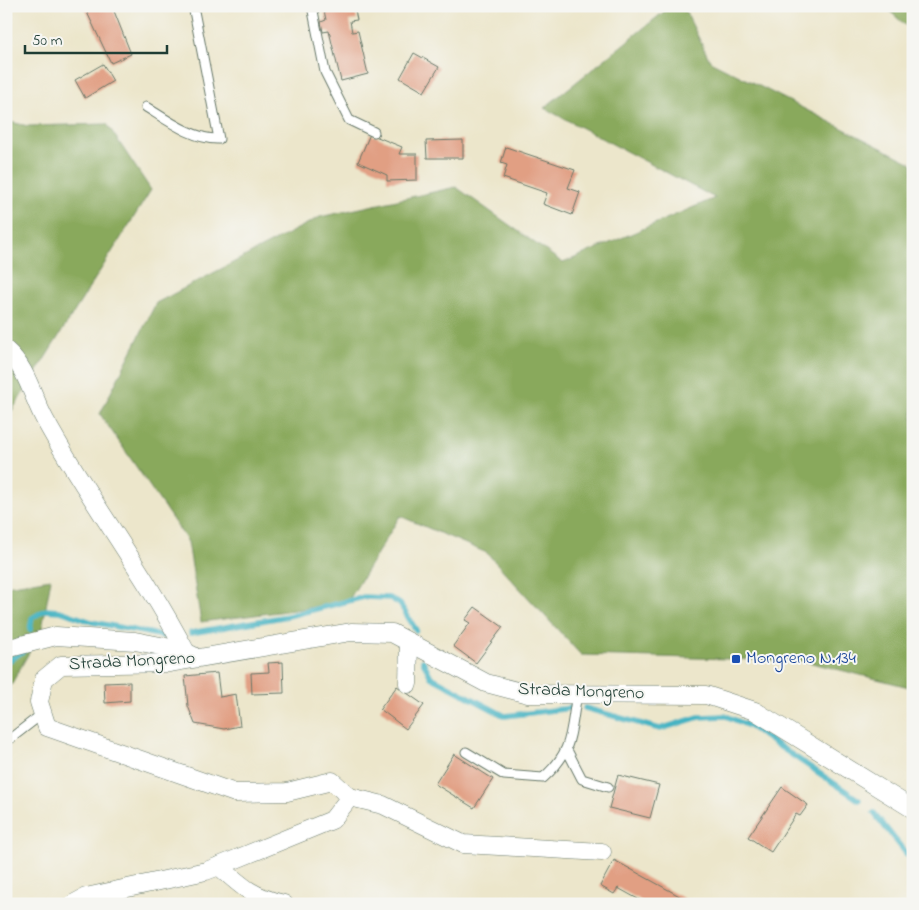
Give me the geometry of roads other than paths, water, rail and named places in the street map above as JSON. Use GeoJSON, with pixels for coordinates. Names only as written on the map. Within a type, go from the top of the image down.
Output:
{"type":"FeatureCollection","features":[{"type":"Feature","properties":{"kind":"street"},"geometry":{"type":"LineString","coordinates":[[6,350],[18,360],[44,419],[193,655]]}},
{"type":"Feature","properties":{"kind":"street","name":"Strada Mongreno"},"geometry":{"type":"LineString","coordinates":[[42,714],[39,702],[44,679],[61,665],[170,664],[193,655],[352,632],[392,633],[486,683],[528,694],[706,695],[755,711],[913,809]]}},
{"type":"Feature","properties":{"kind":"street"},"geometry":{"type":"LineString","coordinates":[[6,649],[56,636],[135,641],[193,655]]}},
{"type":"Feature","properties":{"kind":"street"},"geometry":{"type":"LineString","coordinates":[[408,684],[409,642]]}},
{"type":"Feature","properties":{"kind":"street"},"geometry":{"type":"LineString","coordinates":[[42,714],[47,727],[234,793],[287,792],[332,780],[350,796],[383,805],[463,844],[602,852]]}},
{"type":"Feature","properties":{"kind":"street"},"geometry":{"type":"LineString","coordinates":[[73,904],[86,897],[206,871],[219,866],[332,820],[350,796]]}},
{"type":"Feature","properties":{"kind":"street"},"geometry":{"type":"LineString","coordinates":[[219,866],[246,891],[262,899],[284,904]]}},
{"type":"Feature","properties":{"kind":"lane"},"geometry":{"type":"LineString","coordinates":[[146,107],[174,124],[207,139],[219,139],[193,6]]}},
{"type":"Feature","properties":{"kind":"lane"},"geometry":{"type":"LineString","coordinates":[[312,6],[325,72],[349,120],[374,132]]}},
{"type":"Feature","properties":{"kind":"lane"},"geometry":{"type":"LineString","coordinates":[[466,752],[504,775],[543,778],[558,764],[567,750],[577,694]]}},
{"type":"Feature","properties":{"kind":"lane"},"geometry":{"type":"LineString","coordinates":[[6,742],[42,714]]}},
{"type":"Feature","properties":{"kind":"lane"},"geometry":{"type":"LineString","coordinates":[[567,750],[582,779],[608,787]]}},
{"type":"Feature","properties":{"kind":"waterway"},"geometry":{"type":"LineString","coordinates":[[191,633],[288,616],[364,597],[390,598],[400,604],[416,630]]}},
{"type":"Feature","properties":{"kind":"waterway"},"geometry":{"type":"LineString","coordinates":[[30,630],[32,618],[45,610],[60,611],[92,622],[169,637]]}},
{"type":"Feature","properties":{"kind":"waterway"},"geometry":{"type":"LineString","coordinates":[[6,663],[23,651]]}},
{"type":"Feature","properties":{"kind":"waterway"},"geometry":{"type":"LineString","coordinates":[[423,661],[431,677],[505,716],[571,708]]}},
{"type":"Feature","properties":{"kind":"waterway"},"geometry":{"type":"LineString","coordinates":[[585,708],[660,729],[699,717],[726,716],[749,726],[859,800]]}},
{"type":"Feature","properties":{"kind":"waterway"},"geometry":{"type":"LineString","coordinates":[[874,813],[913,862]]}},
{"type":"Feature","properties":{"kind":"place","name":"Mongreno N.134"},"geometry":{"type":"Point","coordinates":[736,659]}}]}
